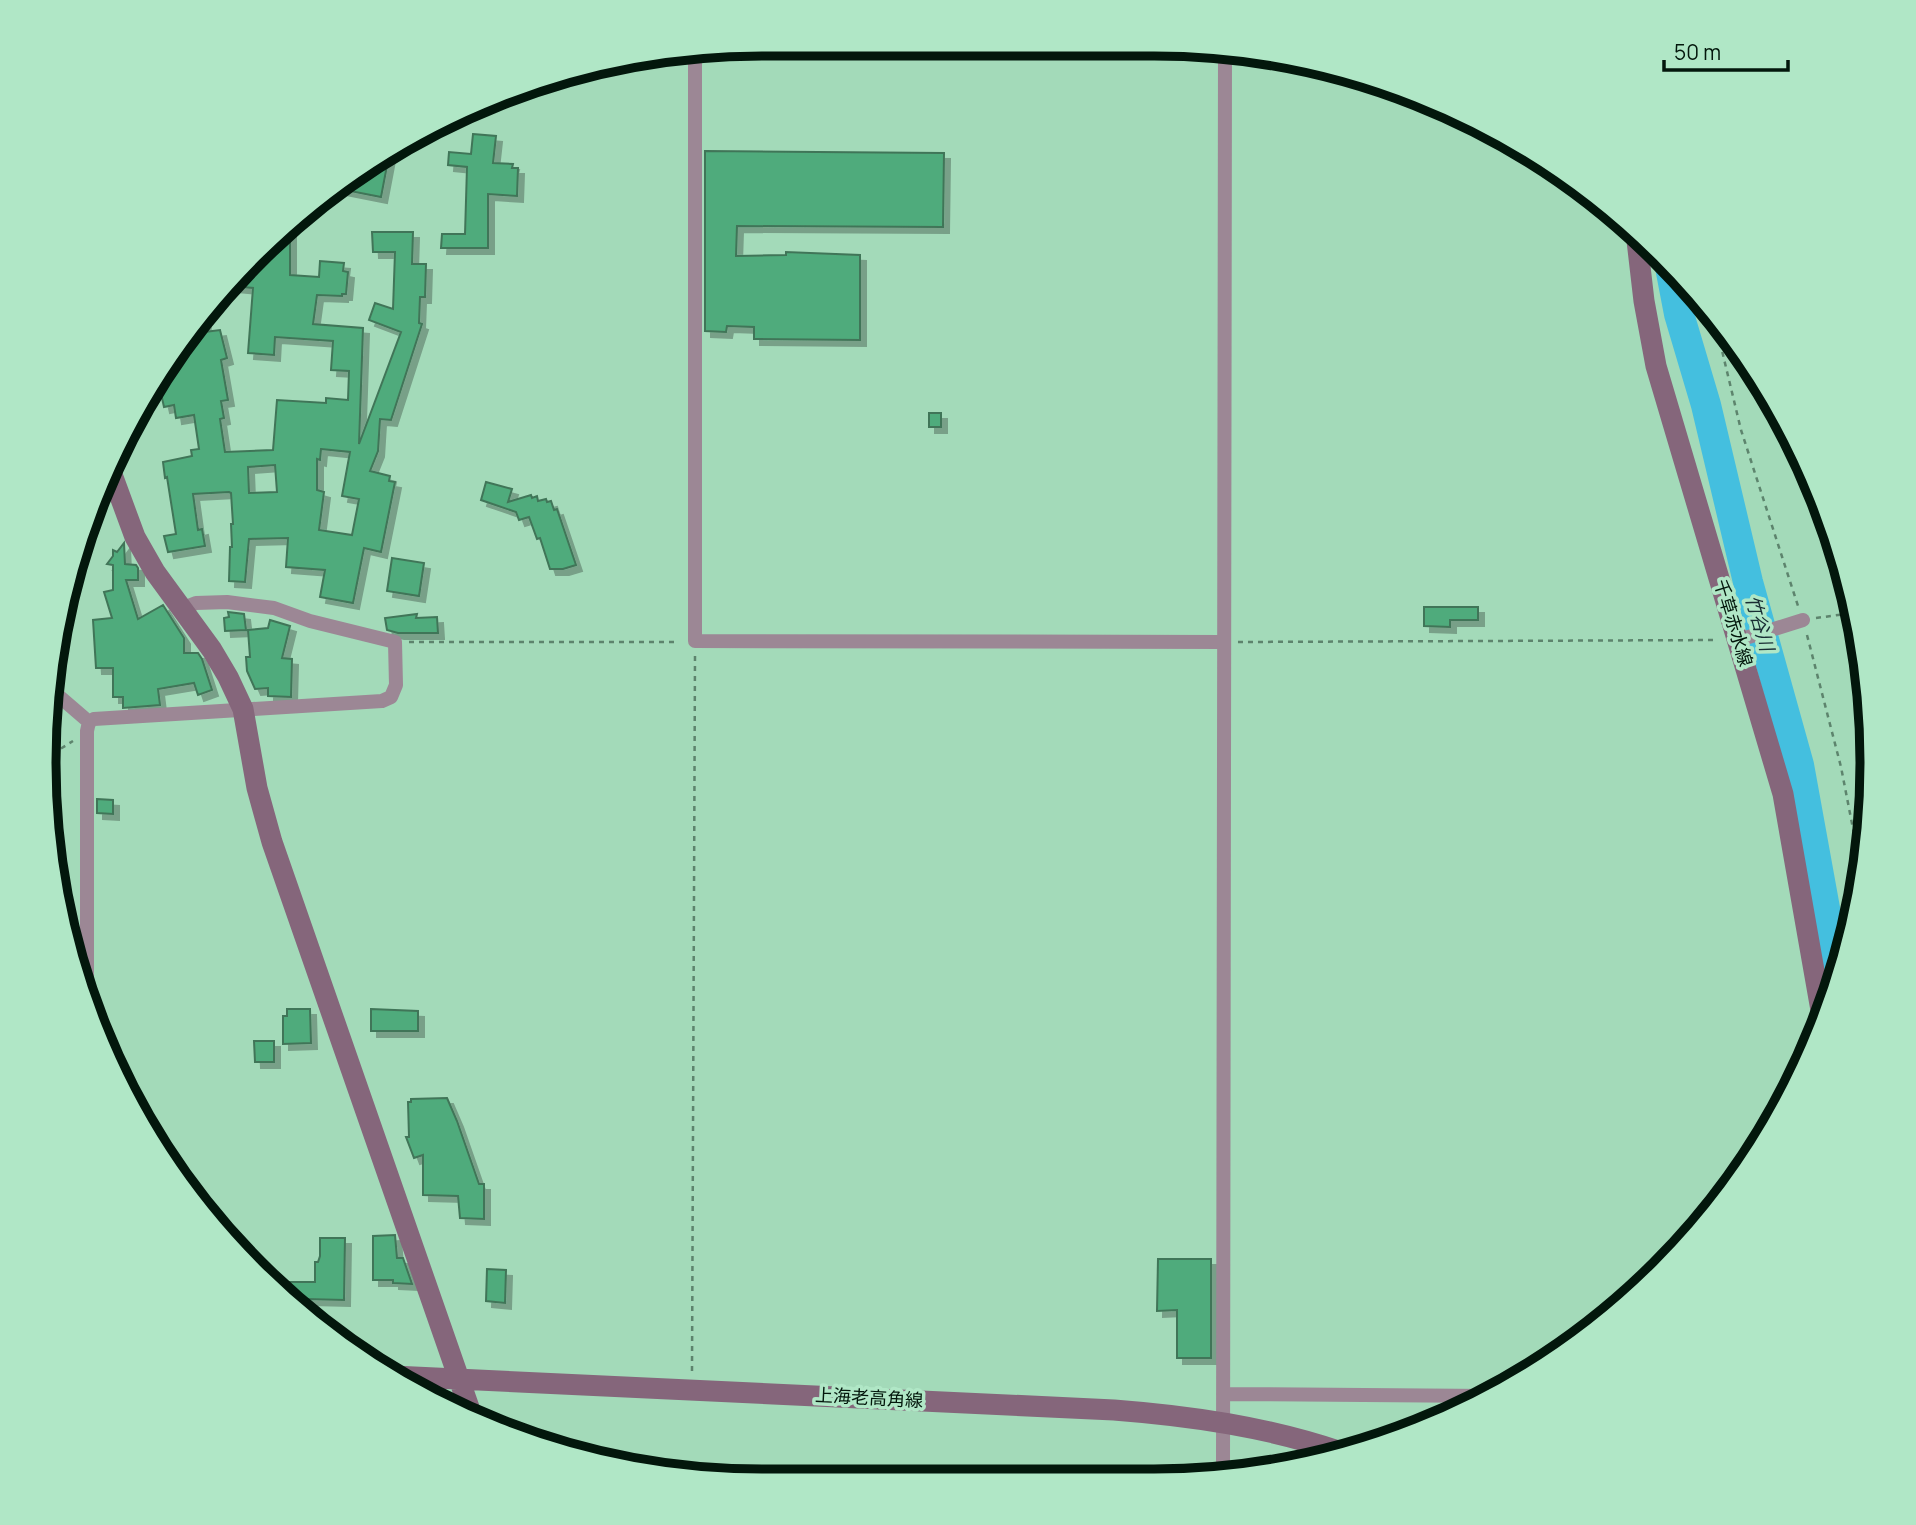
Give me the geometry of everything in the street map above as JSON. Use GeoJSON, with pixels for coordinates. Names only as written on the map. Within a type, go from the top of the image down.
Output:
{"type":"FeatureCollection","features":[{"type":"Feature","properties":{"kind":"main road","name":"千草赤水線"},"geometry":{"type":"LineString","coordinates":[[1638,249],[1656,366],[1783,794],[1819,1000]]}},
{"type":"Feature","properties":{"kind":"main road"},"geometry":{"type":"LineString","coordinates":[[115,482],[135,537],[155,572],[212,650],[243,709],[257,788],[272,842],[469,1404]]}},
{"type":"Feature","properties":{"kind":"main road","name":"上海老高角線"},"geometry":{"type":"LineString","coordinates":[[414,1377],[1181,1415],[1303,1439],[1327,1447]]}},
{"type":"Feature","properties":{"kind":"street"},"geometry":{"type":"LineString","coordinates":[[695,60],[695,642],[1224,642]]}},
{"type":"Feature","properties":{"kind":"street"},"geometry":{"type":"LineString","coordinates":[[1223,1465],[1225,60]]}},
{"type":"Feature","properties":{"kind":"street"},"geometry":{"type":"LineString","coordinates":[[87,970],[88,726],[94,719],[382,701],[391,697],[396,685],[395,642],[310,621],[274,608],[227,602],[197,603],[181,609]]}},
{"type":"Feature","properties":{"kind":"street"},"geometry":{"type":"LineString","coordinates":[[1738,640],[1802,620]]}},
{"type":"Feature","properties":{"kind":"street"},"geometry":{"type":"LineString","coordinates":[[60,698],[88,726]]}},
{"type":"Feature","properties":{"kind":"street"},"geometry":{"type":"LineString","coordinates":[[1223,1394],[1466,1396]]}},
{"type":"Feature","properties":{"kind":"path"},"geometry":{"type":"LineString","coordinates":[[1719,340],[1741,430],[1802,620],[1841,767],[1855,840]]}},
{"type":"Feature","properties":{"kind":"path"},"geometry":{"type":"LineString","coordinates":[[1802,620],[1844,614]]}},
{"type":"Feature","properties":{"kind":"path"},"geometry":{"type":"LineString","coordinates":[[1224,642],[1738,640]]}},
{"type":"Feature","properties":{"kind":"path"},"geometry":{"type":"LineString","coordinates":[[395,642],[695,642],[692,1390]]}},
{"type":"Feature","properties":{"kind":"path"},"geometry":{"type":"LineString","coordinates":[[57,750],[88,726]]}},
{"type":"Feature","properties":{"kind":"building"},"geometry":{"type":"Polygon","coordinates":[[[473,134],[496,136],[493,163],[513,164],[512,168],[518,168],[517,196],[488,194],[488,248],[441,248],[442,234],[465,234],[467,167],[448,165],[449,152],[471,154],[473,134]]]}},
{"type":"Feature","properties":{"kind":"building"},"geometry":{"type":"Polygon","coordinates":[[[705,151],[944,153],[943,227],[737,226],[736,256],[786,255],[786,252],[860,255],[860,340],[754,339],[754,327],[727,326],[726,332],[705,331],[705,151]]]}},
{"type":"Feature","properties":{"kind":"building"},"geometry":{"type":"Polygon","coordinates":[[[387,164],[381,197],[348,191],[387,164]]]}},
{"type":"Feature","properties":{"kind":"building"},"geometry":{"type":"Polygon","coordinates":[[[372,232],[413,232],[412,264],[426,264],[425,297],[420,297],[419,323],[422,324],[391,420],[380,419],[378,451],[370,471],[390,476],[389,481],[395,482],[381,552],[364,548],[353,603],[320,597],[325,570],[286,567],[288,538],[249,539],[245,582],[229,581],[233,524],[229,492],[193,494],[198,530],[202,529],[205,546],[168,552],[164,536],[176,534],[163,462],[192,456],[191,450],[199,449],[194,415],[176,418],[174,405],[164,407],[161,393],[204,329],[204,332],[220,330],[227,358],[221,360],[228,400],[221,401],[224,418],[220,419],[225,452],[273,450],[277,400],[326,403],[326,398],[348,400],[349,371],[331,370],[333,341],[275,337],[274,355],[248,353],[253,288],[240,287],[290,238],[290,275],[319,277],[320,261],[344,263],[343,271],[348,272],[346,294],[317,295],[313,324],[363,328],[359,444],[401,332],[369,320],[375,303],[393,309],[395,252],[373,252],[372,232]],[[321,449],[320,460],[317,459],[317,490],[324,492],[319,530],[352,535],[359,499],[342,496],[350,452],[321,449]],[[275,465],[248,467],[249,493],[277,492],[275,465]]]}},
{"type":"Feature","properties":{"kind":"building"},"geometry":{"type":"Polygon","coordinates":[[[929,413],[941,413],[941,427],[929,427],[929,413]]]}},
{"type":"Feature","properties":{"kind":"building"},"geometry":{"type":"Polygon","coordinates":[[[486,482],[512,489],[508,502],[531,495],[532,498],[537,496],[538,501],[551,501],[554,510],[557,509],[576,565],[550,569],[540,538],[537,539],[529,517],[519,520],[516,512],[481,500],[486,482]]]}},
{"type":"Feature","properties":{"kind":"building"},"geometry":{"type":"Polygon","coordinates":[[[124,543],[125,564],[136,565],[138,568],[138,580],[126,580],[138,619],[163,605],[184,638],[184,653],[198,653],[202,659],[212,690],[198,695],[194,683],[158,689],[160,705],[123,708],[123,697],[113,697],[113,668],[96,668],[93,620],[112,618],[104,592],[113,590],[113,565],[107,564],[113,556],[113,550],[117,552],[124,543]]]}},
{"type":"Feature","properties":{"kind":"building"},"geometry":{"type":"Polygon","coordinates":[[[392,558],[424,563],[419,596],[387,591],[392,558]]]}},
{"type":"Feature","properties":{"kind":"building"},"geometry":{"type":"Polygon","coordinates":[[[1424,607],[1478,607],[1478,620],[1450,620],[1450,627],[1424,626],[1424,607]]]}},
{"type":"Feature","properties":{"kind":"building"},"geometry":{"type":"Polygon","coordinates":[[[228,612],[244,614],[246,630],[225,631],[224,618],[229,617],[228,612]]]}},
{"type":"Feature","properties":{"kind":"building"},"geometry":{"type":"Polygon","coordinates":[[[417,614],[416,618],[437,617],[438,633],[398,633],[387,630],[385,618],[417,614]]]}},
{"type":"Feature","properties":{"kind":"building"},"geometry":{"type":"Polygon","coordinates":[[[270,620],[290,626],[282,658],[292,659],[291,697],[268,696],[268,688],[255,689],[247,671],[246,657],[250,657],[248,630],[268,628],[270,620]]]}},
{"type":"Feature","properties":{"kind":"building"},"geometry":{"type":"Polygon","coordinates":[[[97,799],[113,800],[113,814],[97,813],[97,799]]]}},
{"type":"Feature","properties":{"kind":"building"},"geometry":{"type":"Polygon","coordinates":[[[287,1009],[310,1009],[311,1043],[283,1044],[283,1016],[287,1016],[287,1009]]]}},
{"type":"Feature","properties":{"kind":"building"},"geometry":{"type":"Polygon","coordinates":[[[371,1009],[418,1011],[418,1031],[371,1031],[371,1009]]]}},
{"type":"Feature","properties":{"kind":"building"},"geometry":{"type":"Polygon","coordinates":[[[254,1041],[274,1041],[274,1062],[255,1062],[254,1041]]]}},
{"type":"Feature","properties":{"kind":"building"},"geometry":{"type":"Polygon","coordinates":[[[447,1098],[479,1184],[484,1184],[484,1219],[460,1218],[458,1196],[423,1195],[423,1155],[414,1158],[406,1137],[409,1137],[408,1102],[411,1102],[411,1099],[447,1098]]]}},
{"type":"Feature","properties":{"kind":"building"},"geometry":{"type":"Polygon","coordinates":[[[395,1235],[397,1258],[403,1258],[412,1284],[373,1280],[373,1236],[395,1235]]]}},
{"type":"Feature","properties":{"kind":"building"},"geometry":{"type":"Polygon","coordinates":[[[320,1238],[345,1238],[344,1300],[306,1299],[306,1301],[289,1286],[289,1282],[315,1282],[315,1262],[318,1262],[320,1238]]]}},
{"type":"Feature","properties":{"kind":"building"},"geometry":{"type":"Polygon","coordinates":[[[1158,1259],[1211,1259],[1211,1358],[1177,1358],[1177,1310],[1157,1311],[1158,1259]]]}},
{"type":"Feature","properties":{"kind":"building"},"geometry":{"type":"Polygon","coordinates":[[[487,1269],[506,1270],[505,1303],[486,1301],[487,1269]]]}},
{"type":"Feature","properties":{"kind":"waterway","name":"竹谷川"},"geometry":{"type":"LineString","coordinates":[[1673,285],[1679,314],[1706,405],[1748,582],[1799,765],[1833,956]]}}]}
